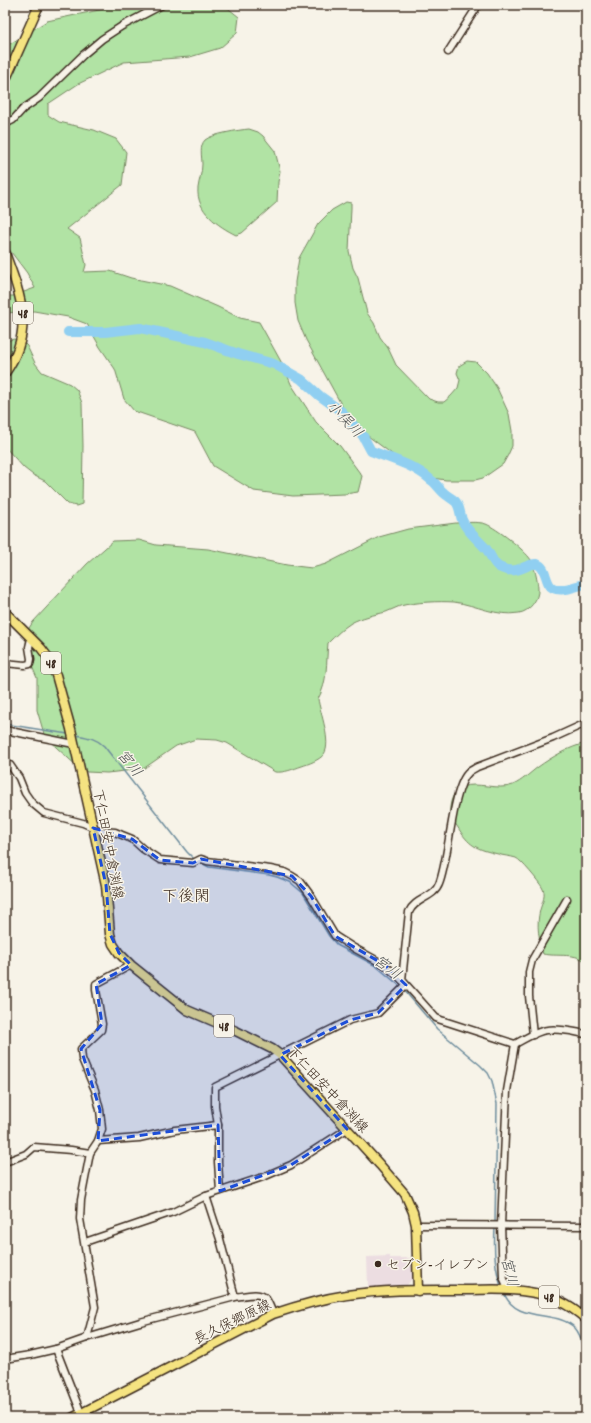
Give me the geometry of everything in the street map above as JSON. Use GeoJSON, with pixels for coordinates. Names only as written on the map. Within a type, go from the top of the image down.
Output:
{"type":"FeatureCollection","features":[{"type":"Feature","properties":{"kind":"main road"},"geometry":{"type":"LineString","coordinates":[[5,81],[39,5]]}},
{"type":"Feature","properties":{"kind":"main road","name":"48"},"geometry":{"type":"LineString","coordinates":[[5,253],[21,300],[23,319],[19,347],[5,373]]}},
{"type":"Feature","properties":{"kind":"main road","name":"下仁田安中倉渕線"},"geometry":{"type":"LineString","coordinates":[[5,612],[41,648],[54,671],[74,741],[106,885],[110,934],[113,944],[119,953],[131,965],[187,1010],[242,1034],[272,1049],[280,1055],[380,1165],[405,1194],[413,1212],[416,1225],[418,1290]]}},
{"type":"Feature","properties":{"kind":"main road","name":"48"},"geometry":{"type":"LineString","coordinates":[[418,1290],[508,1290],[530,1292],[553,1299],[573,1309],[586,1319]]}},
{"type":"Feature","properties":{"kind":"main road","name":"長久保郷原線"},"geometry":{"type":"LineString","coordinates":[[72,1418],[273,1314],[304,1304],[347,1295],[418,1290]]}},
{"type":"Feature","properties":{"kind":"street"},"geometry":{"type":"LineString","coordinates":[[5,124],[13,120],[39,98],[83,55],[102,39],[122,26],[162,5]]}},
{"type":"Feature","properties":{"kind":"street"},"geometry":{"type":"LineString","coordinates":[[448,52],[477,7],[476,5]]}},
{"type":"Feature","properties":{"kind":"street"},"geometry":{"type":"LineString","coordinates":[[5,662],[25,665],[30,664],[31,659],[29,647],[31,639]]}},
{"type":"Feature","properties":{"kind":"street"},"geometry":{"type":"LineString","coordinates":[[220,1191],[215,1087],[350,1020],[378,1013],[396,995],[404,983],[409,912],[412,906],[431,894],[439,884],[454,811],[464,777],[468,772],[477,767],[553,738],[586,723]]}},
{"type":"Feature","properties":{"kind":"street"},"geometry":{"type":"LineString","coordinates":[[5,730],[74,741]]}},
{"type":"Feature","properties":{"kind":"street"},"geometry":{"type":"LineString","coordinates":[[5,763],[10,765],[19,778],[25,793],[32,803],[44,813],[83,823],[101,831],[115,832],[132,839],[143,850],[160,860],[193,863],[201,859],[270,869],[284,872],[292,876],[300,881],[322,911],[335,936],[385,965],[404,983],[436,1018],[515,1044],[547,1030],[557,1029],[586,1034]]}},
{"type":"Feature","properties":{"kind":"street"},"geometry":{"type":"LineString","coordinates":[[533,1035],[529,984],[529,972],[532,960],[567,900]]}},
{"type":"Feature","properties":{"kind":"street"},"geometry":{"type":"LineString","coordinates":[[87,1338],[94,1307],[80,1219],[90,1153],[98,1141],[102,1129],[100,1110],[95,1090],[82,1059],[81,1049],[101,1030],[102,1024],[96,984],[131,965]]}},
{"type":"Feature","properties":{"kind":"street"},"geometry":{"type":"LineString","coordinates":[[508,1290],[503,1276],[500,1225],[506,1090],[515,1044]]}},
{"type":"Feature","properties":{"kind":"street"},"geometry":{"type":"LineString","coordinates":[[98,1141],[139,1138],[175,1130],[218,1125]]}},
{"type":"Feature","properties":{"kind":"street"},"geometry":{"type":"LineString","coordinates":[[84,1242],[173,1212],[206,1196],[263,1177],[291,1165],[347,1129]]}},
{"type":"Feature","properties":{"kind":"street"},"geometry":{"type":"LineString","coordinates":[[5,1162],[26,1154],[34,1148],[71,1150],[90,1153]]}},
{"type":"Feature","properties":{"kind":"street"},"geometry":{"type":"LineString","coordinates":[[206,1196],[220,1239],[235,1297]]}},
{"type":"Feature","properties":{"kind":"street"},"geometry":{"type":"LineString","coordinates":[[416,1225],[586,1226]]}},
{"type":"Feature","properties":{"kind":"street"},"geometry":{"type":"LineString","coordinates":[[5,1359],[56,1349],[140,1322],[235,1297],[250,1295],[262,1296],[266,1299],[273,1314]]}},
{"type":"Feature","properties":{"kind":"street"},"geometry":{"type":"LineString","coordinates":[[56,1349],[81,1413]]}},
{"type":"Feature","properties":{"kind":"highlighted area"},"geometry":{"type":"Polygon","coordinates":[[[93,828],[132,839],[160,860],[193,863],[201,859],[292,876],[311,896],[335,936],[385,965],[406,985],[378,1013],[350,1020],[280,1055],[347,1129],[291,1165],[220,1191],[218,1125],[98,1141],[100,1110],[81,1049],[102,1024],[96,984],[131,965],[119,953],[110,934],[106,885],[93,828]]]}},
{"type":"Feature","properties":{"kind":"shaded area"},"geometry":{"type":"Polygon","coordinates":[[[390,1256],[390,1258],[412,1258],[412,1279],[407,1285],[368,1288],[367,1257],[390,1256]]]}},
{"type":"Feature","properties":{"kind":"green space"},"geometry":{"type":"Polygon","coordinates":[[[123,5],[224,5],[239,17],[237,33],[220,48],[190,57],[124,62],[78,84],[48,104],[48,115],[59,122],[94,130],[116,139],[126,152],[122,185],[67,229],[80,238],[86,265],[84,272],[110,271],[131,278],[170,286],[240,318],[259,322],[284,367],[291,384],[316,422],[340,446],[362,476],[358,492],[293,496],[254,491],[213,466],[195,432],[134,411],[124,399],[115,369],[87,324],[68,317],[34,311],[5,313],[5,296],[13,296],[35,288],[27,273],[5,244],[5,47],[47,21],[123,5]]]}},
{"type":"Feature","properties":{"kind":"green space"},"geometry":{"type":"Polygon","coordinates":[[[249,129],[258,132],[263,136],[275,151],[280,171],[277,202],[242,233],[236,235],[222,227],[210,217],[204,211],[201,204],[198,196],[198,188],[202,167],[201,148],[205,140],[213,136],[249,129]]]}},
{"type":"Feature","properties":{"kind":"green space"},"geometry":{"type":"Polygon","coordinates":[[[346,202],[351,203],[349,251],[353,268],[358,278],[367,313],[374,323],[380,337],[388,348],[396,365],[429,399],[438,402],[444,402],[458,388],[460,380],[457,373],[459,366],[467,361],[476,362],[487,373],[497,388],[509,414],[512,431],[512,446],[503,464],[483,478],[475,480],[446,480],[432,478],[396,457],[360,430],[342,406],[306,340],[298,321],[295,303],[295,282],[299,258],[318,224],[332,210],[346,202]]]}},
{"type":"Feature","properties":{"kind":"green space"},"geometry":{"type":"Polygon","coordinates":[[[14,339],[23,342],[27,346],[35,363],[42,372],[70,384],[77,390],[82,403],[82,504],[76,506],[68,504],[45,481],[33,475],[24,468],[5,447],[5,341],[14,339]]]}},
{"type":"Feature","properties":{"kind":"green space"},"geometry":{"type":"Polygon","coordinates":[[[475,522],[486,524],[517,545],[531,560],[536,574],[538,593],[535,601],[530,608],[523,612],[511,614],[494,612],[454,602],[413,604],[400,606],[386,612],[355,621],[348,625],[328,643],[324,686],[318,699],[325,727],[327,743],[324,754],[317,760],[282,772],[275,772],[227,743],[217,740],[196,739],[176,746],[143,769],[107,773],[87,772],[79,768],[45,737],[37,710],[37,678],[28,657],[26,645],[27,631],[33,622],[87,564],[113,541],[139,540],[156,545],[208,549],[287,565],[312,568],[326,564],[379,537],[408,529],[475,522]]]}},
{"type":"Feature","properties":{"kind":"green space"},"geometry":{"type":"Polygon","coordinates":[[[586,743],[586,794],[581,806],[581,815],[586,827],[586,963],[578,957],[543,954],[538,927],[544,896],[542,887],[526,867],[516,858],[484,850],[469,842],[461,833],[451,815],[450,810],[453,796],[462,787],[474,785],[507,787],[513,785],[555,756],[573,747],[586,743]]]}},
{"type":"Feature","properties":{"kind":"waterway","name":"小俣川"},"geometry":{"type":"LineString","coordinates":[[68,332],[105,332],[140,328],[205,342],[238,354],[274,364],[301,379],[320,396],[341,411],[363,436],[371,451],[417,470],[433,481],[442,491],[456,502],[464,524],[487,550],[497,566],[506,570],[517,570],[537,564],[545,572],[550,586],[561,590],[586,584]]}},
{"type":"Feature","properties":{"kind":"waterway","name":"宮川"},"geometry":{"type":"LineString","coordinates":[[5,724],[68,734]]}},
{"type":"Feature","properties":{"kind":"waterway","name":"宮川"},"geometry":{"type":"LineString","coordinates":[[76,735],[88,737],[104,746],[194,859]]}},
{"type":"Feature","properties":{"kind":"waterway","name":"宮川"},"geometry":{"type":"LineString","coordinates":[[199,862],[209,867],[269,875],[290,882],[303,893],[329,936],[337,945],[376,966],[401,987]]}},
{"type":"Feature","properties":{"kind":"waterway","name":"宮川"},"geometry":{"type":"LineString","coordinates":[[404,990],[437,1029],[480,1065],[488,1073],[492,1081],[497,1104],[495,1223]]}},
{"type":"Feature","properties":{"kind":"waterway","name":"宮川"},"geometry":{"type":"LineString","coordinates":[[495,1227],[495,1257],[501,1286]]}},
{"type":"Feature","properties":{"kind":"waterway","name":"宮川"},"geometry":{"type":"LineString","coordinates":[[504,1293],[510,1303],[518,1309],[527,1313],[558,1319],[567,1322],[575,1328],[581,1338],[586,1356]]}},
{"type":"Feature","properties":{"kind":"place","name":"セブン-イレブン"},"geometry":{"type":"Point","coordinates":[378,1264]}},
{"type":"Feature","properties":{"kind":"district","name":"下後閑"},"geometry":{"type":"Point","coordinates":[186,895]}}]}
